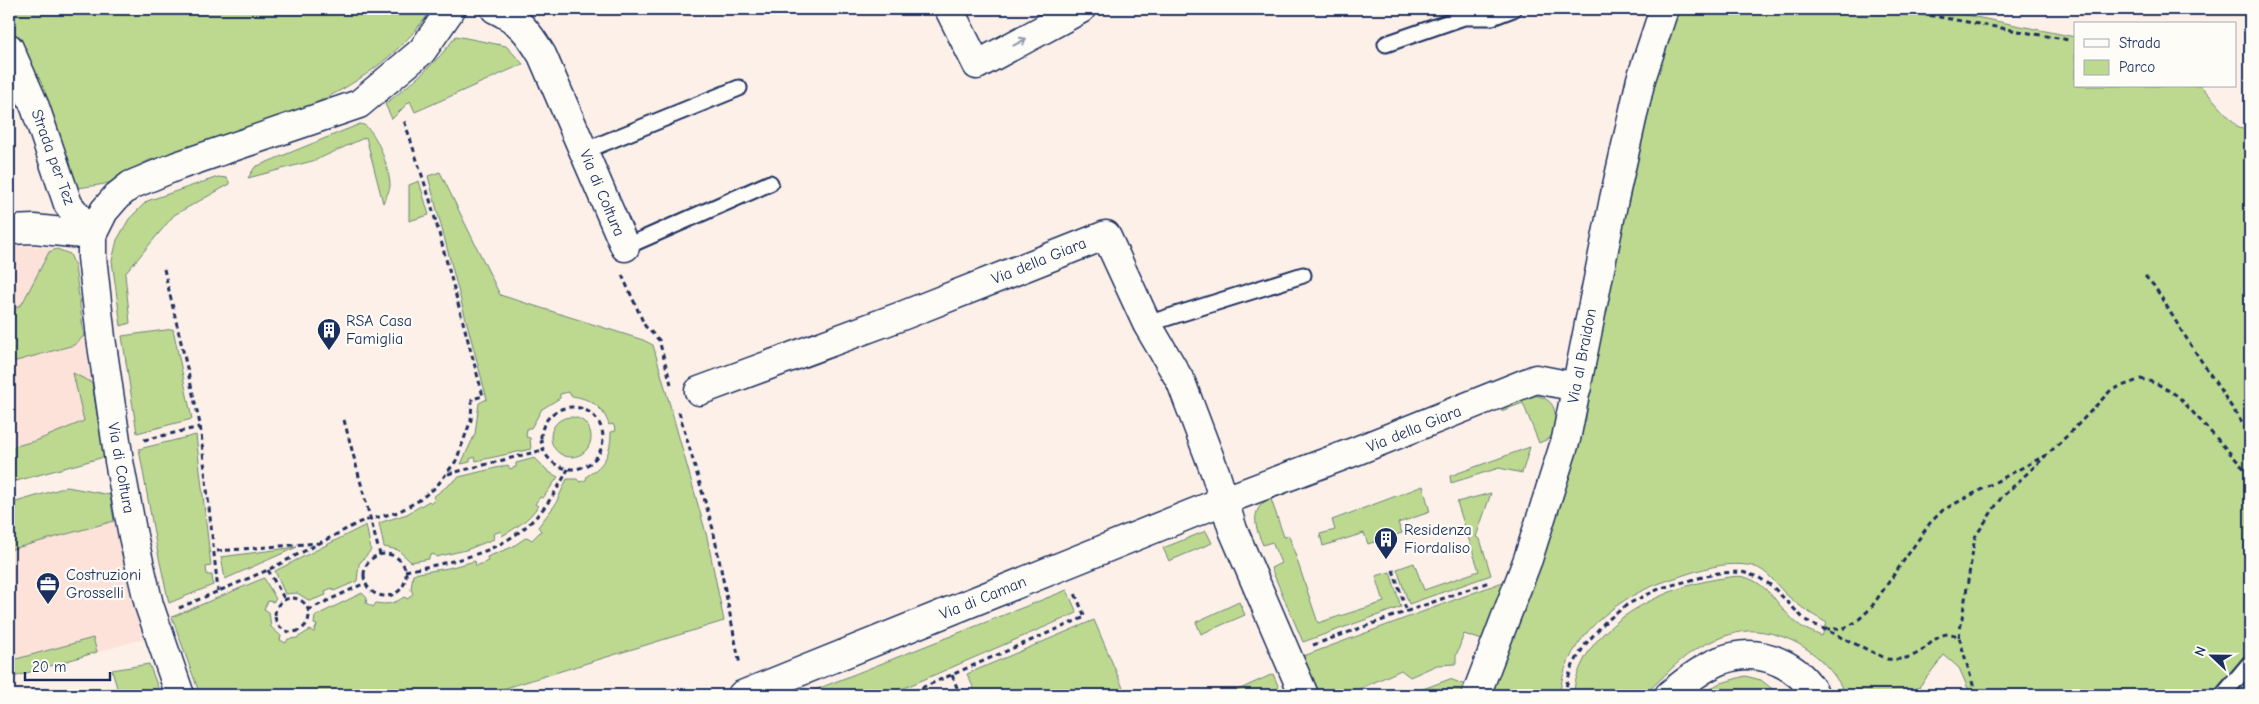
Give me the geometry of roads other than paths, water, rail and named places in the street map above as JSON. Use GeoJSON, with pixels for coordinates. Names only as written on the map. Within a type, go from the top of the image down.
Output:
{"type":"FeatureCollection","features":[{"type":"Feature","properties":{"kind":"street","name":"Via di Coltura"},"geometry":{"type":"LineString","coordinates":[[180,695],[149,605],[133,536],[119,462],[101,338],[92,257],[92,235],[104,211],[117,196],[140,181],[359,104],[422,51],[451,9]]}},
{"type":"Feature","properties":{"kind":"street","name":"Via di Coltura"},"geometry":{"type":"LineString","coordinates":[[495,9],[515,19],[532,37],[542,55],[584,151],[622,257]]}},
{"type":"Feature","properties":{"kind":"street"},"geometry":{"type":"LineString","coordinates":[[949,9],[977,65],[1081,9]]}},
{"type":"Feature","properties":{"kind":"street","name":"Via al Braidon"},"geometry":{"type":"LineString","coordinates":[[1476,695],[1528,558],[1566,439],[1614,198],[1641,79],[1664,9]]}},
{"type":"Feature","properties":{"kind":"street","name":"Strada per Tez"},"geometry":{"type":"LineString","coordinates":[[9,48],[36,107],[68,204],[92,235]]}},
{"type":"Feature","properties":{"kind":"street"},"geometry":{"type":"LineString","coordinates":[[9,230],[34,229],[92,235]]}},
{"type":"Feature","properties":{"kind":"street","name":"Via della Giara"},"geometry":{"type":"LineString","coordinates":[[688,399],[1106,235],[1147,324],[1181,382],[1215,472],[1232,530],[1304,695]]}},
{"type":"Feature","properties":{"kind":"street","name":"Via della Giara"},"geometry":{"type":"LineString","coordinates":[[1223,501],[1356,451],[1536,379],[1577,387]]}},
{"type":"Feature","properties":{"kind":"street","name":"Via di Caman"},"geometry":{"type":"LineString","coordinates":[[744,695],[1223,501]]}},
{"type":"Feature","properties":{"kind":"street"},"geometry":{"type":"LineString","coordinates":[[1669,695],[1694,674],[1718,661],[1743,655],[1766,656],[1792,668],[1810,686],[1815,695]]}},
{"type":"Feature","properties":{"kind":"lane"},"geometry":{"type":"LineString","coordinates":[[1386,44],[1464,17],[1492,17],[1513,9]]}},
{"type":"Feature","properties":{"kind":"lane"},"geometry":{"type":"LineString","coordinates":[[584,151],[739,88]]}},
{"type":"Feature","properties":{"kind":"lane","name":"Via di Coltura"},"geometry":{"type":"LineString","coordinates":[[622,257],[770,183]]}},
{"type":"Feature","properties":{"kind":"lane"},"geometry":{"type":"LineString","coordinates":[[1147,324],[1304,275]]}},
{"type":"Feature","properties":{"kind":"lane"},"geometry":{"type":"LineString","coordinates":[[2223,695],[2250,663]]}},
{"type":"Feature","properties":{"kind":"place","name":"RSA Casa Famiglia"},"geometry":{"type":"Point","coordinates":[329,351]}},
{"type":"Feature","properties":{"kind":"place","name":"Residenza Fiordaliso"},"geometry":{"type":"Point","coordinates":[1386,560]}},
{"type":"Feature","properties":{"kind":"place","name":"Costruzioni Grosselli"},"geometry":{"type":"Point","coordinates":[48,605]}}]}
